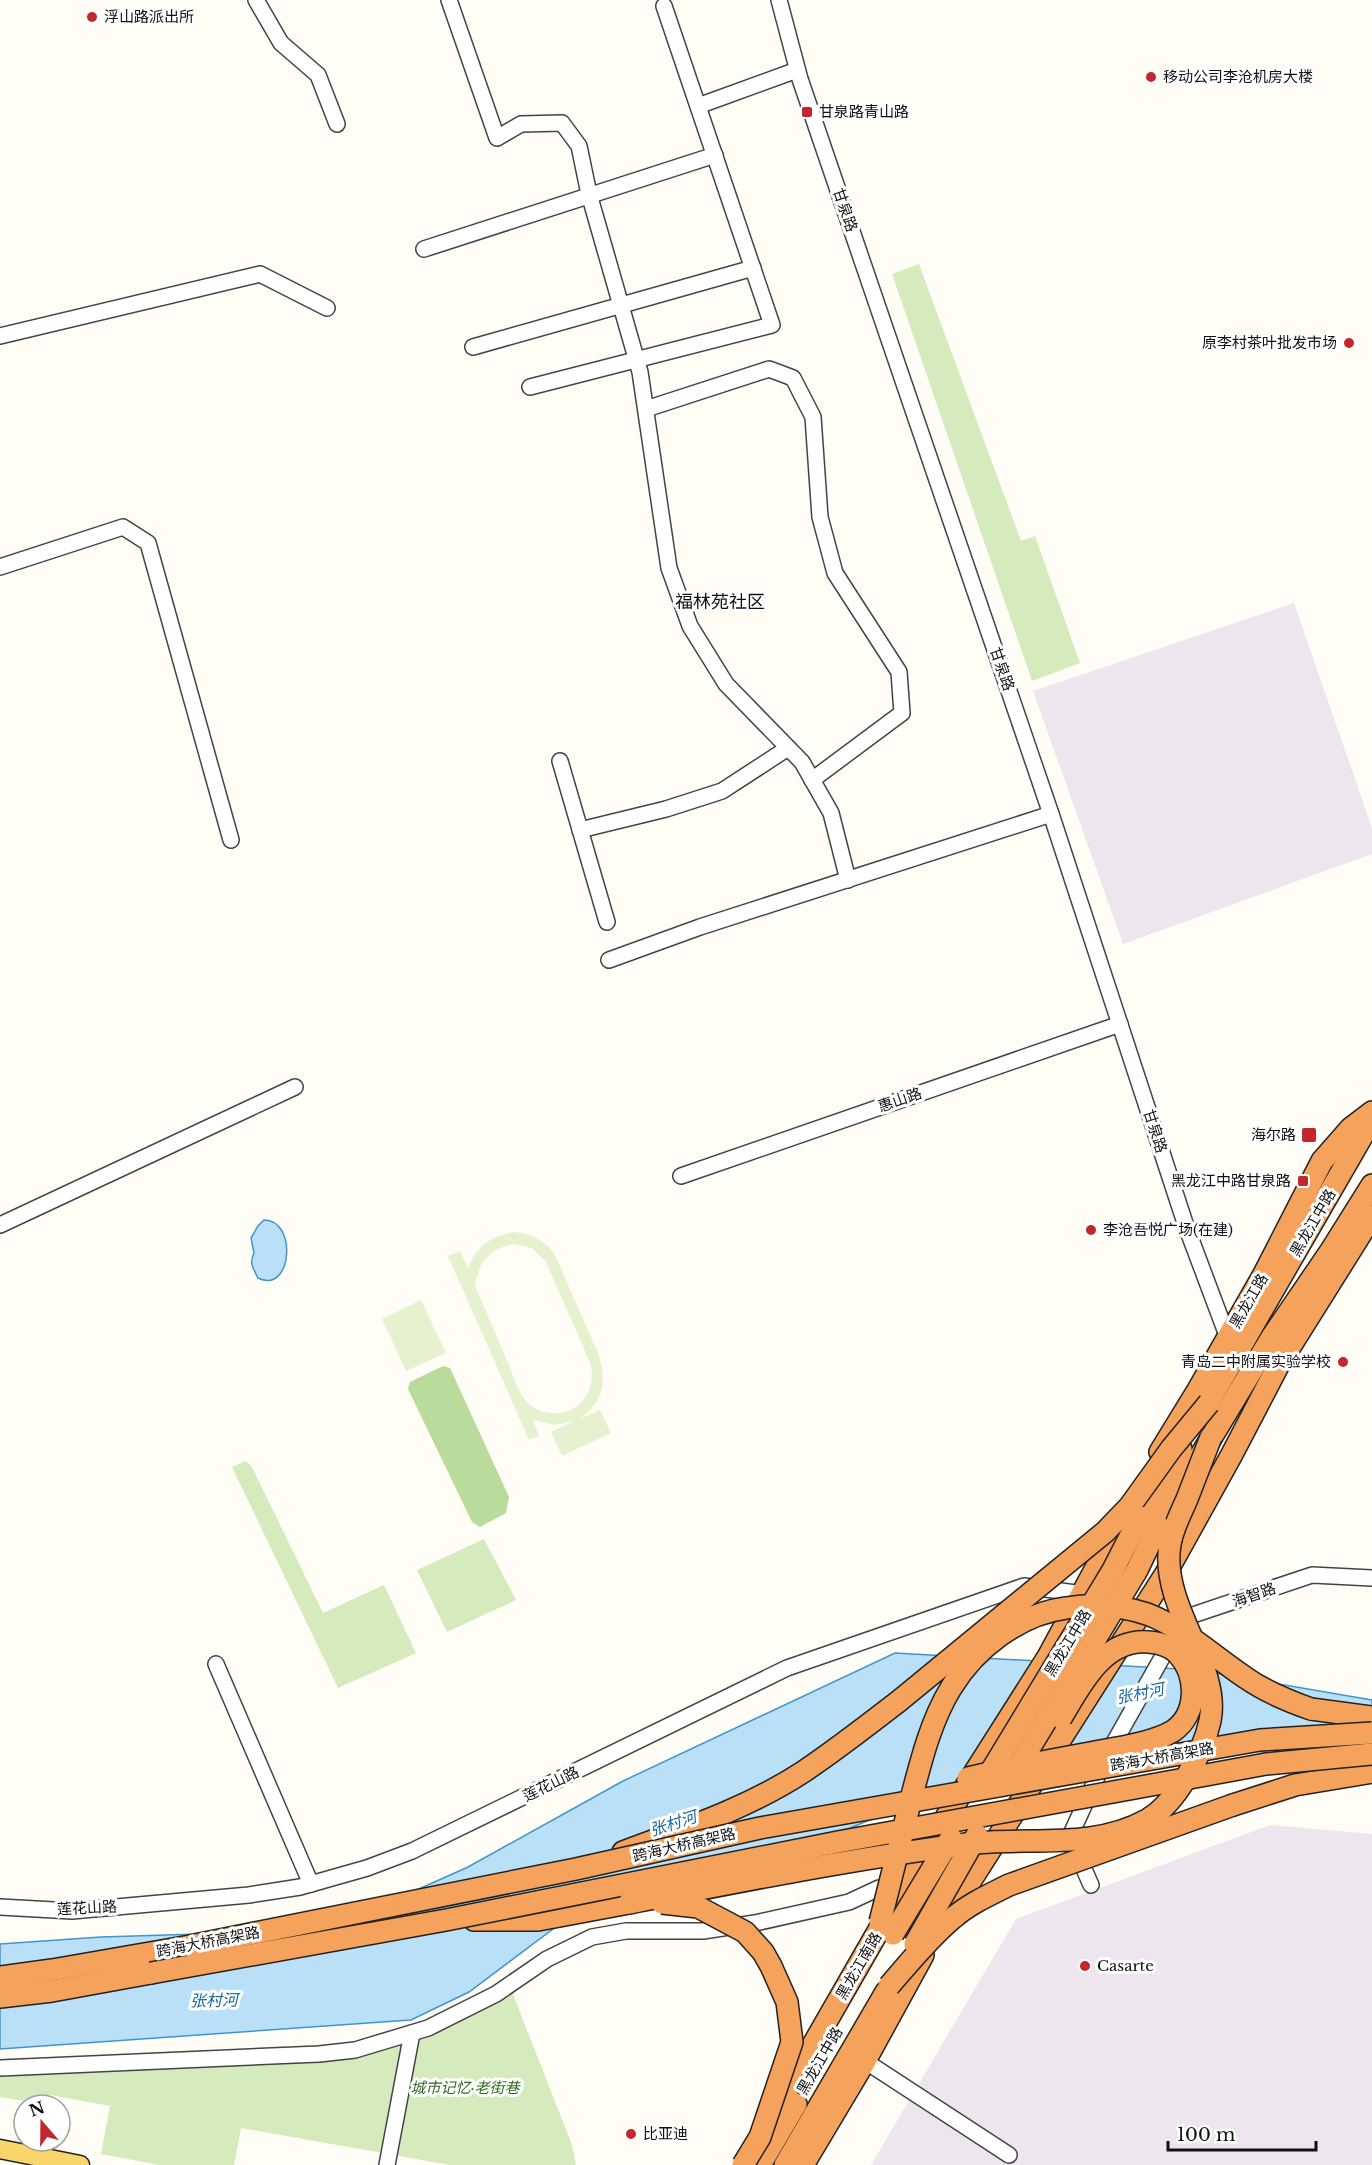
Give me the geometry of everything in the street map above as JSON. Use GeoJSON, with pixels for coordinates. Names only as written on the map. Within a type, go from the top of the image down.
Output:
{"type":"FeatureCollection","features":[{"type":"Feature","properties":{"kind":"highway","name":"黑龙江路"},"geometry":{"type":"LineString","coordinates":[[1083,1594],[1146,1475],[1228,1338],[1291,1225],[1322,1161],[1351,1128],[1372,1112]]}},
{"type":"Feature","properties":{"kind":"highway","name":"黑龙江中路"},"geometry":{"type":"LineString","coordinates":[[760,2165],[893,1934],[1113,1570],[1140,1517],[1372,1119]]}},
{"type":"Feature","properties":{"kind":"highway","name":"黑龙江中路"},"geometry":{"type":"LineString","coordinates":[[785,2165],[982,1826],[1137,1570],[1158,1526],[1211,1437],[1272,1336],[1330,1252],[1372,1185]]}},
{"type":"Feature","properties":{"kind":"highway"},"geometry":{"type":"LineString","coordinates":[[803,2165],[865,2061],[919,1960],[1165,1575],[1278,1366],[1372,1216]]}},
{"type":"Feature","properties":{"kind":"highway"},"geometry":{"type":"LineString","coordinates":[[576,1869],[690,1827],[748,1802],[802,1773],[855,1736],[1105,1532],[1130,1506],[1170,1449],[1209,1402]]}},
{"type":"Feature","properties":{"kind":"highway"},"geometry":{"type":"LineString","coordinates":[[446,1920],[538,1920],[891,1854],[989,1841],[1066,1841],[1119,1832],[1149,1819],[1166,1804],[1189,1773],[1204,1742],[1210,1720],[1210,1700],[1204,1668],[1178,1608],[1172,1584],[1169,1552],[1175,1526],[1211,1437]]}},
{"type":"Feature","properties":{"kind":"highway","name":"黑龙江中路"},"geometry":{"type":"LineString","coordinates":[[919,1860],[1048,1658],[1083,1594]]}},
{"type":"Feature","properties":{"kind":"highway"},"geometry":{"type":"LineString","coordinates":[[743,2165],[760,2137],[813,2032],[880,1922],[918,1771],[937,1714],[951,1688],[969,1664],[1008,1630],[1047,1610],[1097,1604],[1127,1608],[1149,1615],[1184,1633],[1247,1679],[1282,1699],[1311,1710],[1372,1717]]}},
{"type":"Feature","properties":{"kind":"highway"},"geometry":{"type":"LineString","coordinates":[[760,1828],[879,1797],[1019,1766],[1029,1764],[1071,1756],[1113,1749],[1159,1737],[1181,1724],[1192,1705],[1190,1675],[1177,1652],[1165,1645],[1143,1642],[1130,1644],[1109,1653],[1090,1671],[1061,1718],[1028,1763],[1022,1772],[1015,1781],[1009,1790],[982,1826]]}},
{"type":"Feature","properties":{"kind":"highway","name":"跨海大桥高架路"},"geometry":{"type":"LineString","coordinates":[[0,1977],[190,1946],[576,1869],[760,1828],[1260,1740],[1372,1733]]}},
{"type":"Feature","properties":{"kind":"highway","name":"跨海大桥高架路"},"geometry":{"type":"LineString","coordinates":[[0,1997],[63,1989],[446,1920],[838,1842],[1266,1764],[1372,1754]]}},
{"type":"Feature","properties":{"kind":"highway"},"geometry":{"type":"LineString","coordinates":[[889,1986],[953,1918],[976,1902],[1009,1885],[1295,1785],[1372,1772]]}},
{"type":"Feature","properties":{"kind":"highway","name":"黑龙江南路"},"geometry":{"type":"LineString","coordinates":[[743,2165],[919,1860]]}},
{"type":"Feature","properties":{"kind":"highway"},"geometry":{"type":"LineString","coordinates":[[629,1903],[667,1902],[698,1907],[745,1932],[763,1952],[771,1966],[787,2002],[792,2042],[760,2137]]}},
{"type":"Feature","properties":{"kind":"main road"},"geometry":{"type":"LineString","coordinates":[[0,2149],[80,2165]]}},
{"type":"Feature","properties":{"kind":"main road"},"geometry":{"type":"LineString","coordinates":[[0,2160],[26,2165]]}},
{"type":"Feature","properties":{"kind":"street"},"geometry":{"type":"LineString","coordinates":[[256,0],[281,43],[318,75],[337,124]]}},
{"type":"Feature","properties":{"kind":"street"},"geometry":{"type":"LineString","coordinates":[[449,0],[497,138],[521,124],[562,123],[579,146],[589,194],[637,360],[669,568],[690,626],[726,684],[802,762],[831,813],[848,880]]}},
{"type":"Feature","properties":{"kind":"street","name":"甘泉路"},"geometry":{"type":"LineString","coordinates":[[778,0],[797,70],[1051,814],[1186,1226],[1228,1338]]}},
{"type":"Feature","properties":{"kind":"street"},"geometry":{"type":"LineString","coordinates":[[530,387],[772,325],[664,6]]}},
{"type":"Feature","properties":{"kind":"street"},"geometry":{"type":"LineString","coordinates":[[698,106],[797,70]]}},
{"type":"Feature","properties":{"kind":"street"},"geometry":{"type":"LineString","coordinates":[[424,249],[715,155]]}},
{"type":"Feature","properties":{"kind":"street"},"geometry":{"type":"LineString","coordinates":[[473,347],[753,268]]}},
{"type":"Feature","properties":{"kind":"street"},"geometry":{"type":"LineString","coordinates":[[0,336],[260,274],[327,308]]}},
{"type":"Feature","properties":{"kind":"street"},"geometry":{"type":"LineString","coordinates":[[646,409],[768,369],[793,378],[813,417],[820,517],[835,573],[898,672],[902,713],[812,780]]}},
{"type":"Feature","properties":{"kind":"street"},"geometry":{"type":"LineString","coordinates":[[0,567],[123,526],[148,543],[231,840]]}},
{"type":"Feature","properties":{"kind":"street"},"geometry":{"type":"LineString","coordinates":[[580,830],[666,809],[722,791],[788,748]]}},
{"type":"Feature","properties":{"kind":"street"},"geometry":{"type":"LineString","coordinates":[[560,761],[607,922]]}},
{"type":"Feature","properties":{"kind":"street"},"geometry":{"type":"LineString","coordinates":[[609,960],[700,927],[1051,814]]}},
{"type":"Feature","properties":{"kind":"street","name":"惠山路"},"geometry":{"type":"LineString","coordinates":[[681,1176],[1120,1024]]}},
{"type":"Feature","properties":{"kind":"street"},"geometry":{"type":"LineString","coordinates":[[0,1225],[295,1087]]}},
{"type":"Feature","properties":{"kind":"street","name":"海智路"},"geometry":{"type":"LineString","coordinates":[[1137,1620],[1175,1621],[1312,1575],[1372,1578]]}},
{"type":"Feature","properties":{"kind":"street","name":"莲花山路"},"geometry":{"type":"LineString","coordinates":[[0,1907],[72,1911],[249,1895],[310,1884],[368,1868],[412,1851],[787,1668],[1024,1586],[1083,1594],[1137,1620]]}},
{"type":"Feature","properties":{"kind":"street"},"geometry":{"type":"LineString","coordinates":[[1090,1884],[1072,1838],[1072,1832],[1107,1755],[1186,1617]]}},
{"type":"Feature","properties":{"kind":"street"},"geometry":{"type":"LineString","coordinates":[[216,1664],[310,1884]]}},
{"type":"Feature","properties":{"kind":"street"},"geometry":{"type":"LineString","coordinates":[[0,2068],[319,2054],[355,2050],[428,2028],[496,1994],[547,1959],[592,1937],[626,1931],[703,1931],[755,1923],[849,1902],[879,1888],[897,1891],[908,1882]]}},
{"type":"Feature","properties":{"kind":"street"},"geometry":{"type":"LineString","coordinates":[[387,2165],[412,2033]]}},
{"type":"Feature","properties":{"kind":"street"},"geometry":{"type":"LineString","coordinates":[[865,2061],[1009,2155]]}},
{"type":"Feature","properties":{"kind":"shaded area"},"geometry":{"type":"Polygon","coordinates":[[[1294,603],[1372,828],[1372,854],[1123,944],[1033,691],[1294,603]]]}},
{"type":"Feature","properties":{"kind":"shaded area"},"geometry":{"type":"Polygon","coordinates":[[[1270,1825],[1372,1834],[1372,2165],[871,2165],[1016,1919],[1270,1825]]]}},
{"type":"Feature","properties":{"kind":"green space"},"geometry":{"type":"Polygon","coordinates":[[[919,264],[1021,541],[1035,536],[1080,663],[1032,681],[892,274],[919,264]]]}},
{"type":"Feature","properties":{"kind":"green space"},"geometry":{"type":"Polygon","coordinates":[[[514,1232],[532,1236],[547,1245],[555,1255],[601,1363],[603,1382],[599,1398],[579,1419],[600,1410],[611,1433],[562,1456],[551,1432],[574,1421],[555,1425],[533,1420],[539,1436],[529,1440],[448,1256],[460,1251],[468,1268],[480,1248],[492,1239],[514,1232]],[[514,1244],[498,1249],[487,1257],[479,1269],[475,1285],[523,1397],[541,1411],[563,1412],[571,1410],[582,1402],[588,1392],[592,1377],[591,1365],[546,1262],[532,1248],[514,1244]]]}},
{"type":"Feature","properties":{"kind":"green space"},"geometry":{"type":"Polygon","coordinates":[[[421,1300],[446,1353],[406,1371],[382,1319],[421,1300]]]}},
{"type":"Feature","properties":{"kind":"green space"},"geometry":{"type":"Polygon","coordinates":[[[443,1366],[450,1368],[509,1497],[506,1513],[480,1527],[472,1522],[408,1389],[410,1382],[443,1366]]]}},
{"type":"Feature","properties":{"kind":"green space"},"geometry":{"type":"Polygon","coordinates":[[[245,1461],[251,1465],[323,1613],[384,1585],[416,1653],[338,1688],[232,1467],[245,1461]]]}},
{"type":"Feature","properties":{"kind":"green space"},"geometry":{"type":"Polygon","coordinates":[[[484,1539],[516,1600],[447,1632],[417,1570],[484,1539]]]}},
{"type":"Feature","properties":{"kind":"green space","name":"城市记忆·老街巷"},"geometry":{"type":"Polygon","coordinates":[[[507,1979],[572,2145],[576,2165],[450,2165],[241,2128],[234,2165],[159,2165],[101,2154],[110,2106],[72,2099],[72,2093],[12,2093],[12,2099],[0,2097],[0,2064],[330,2046],[392,2034],[425,2023],[461,2006],[507,1979]]]}},
{"type":"Feature","properties":{"kind":"water"},"geometry":{"type":"Polygon","coordinates":[[[264,1220],[275,1223],[282,1231],[286,1243],[284,1267],[278,1276],[269,1280],[258,1278],[252,1263],[254,1253],[251,1238],[264,1220]]]}},
{"type":"Feature","properties":{"kind":"water","name":"张村河"},"geometry":{"type":"Polygon","coordinates":[[[895,1653],[1197,1670],[1372,1700],[1372,1764],[1146,1739],[947,1788],[654,1909],[561,1923],[469,1992],[411,2020],[0,2049],[0,1944],[101,1937],[298,1931],[345,1922],[468,1867],[623,1781],[895,1653]]]}},
{"type":"Feature","properties":{"kind":"place","name":"浮山路派出所"},"geometry":{"type":"Point","coordinates":[92,17]}},
{"type":"Feature","properties":{"kind":"place","name":"移动公司李沧机房大楼"},"geometry":{"type":"Point","coordinates":[1151,77]}},
{"type":"Feature","properties":{"kind":"place","name":"甘泉路青山路"},"geometry":{"type":"Point","coordinates":[807,112]}},
{"type":"Feature","properties":{"kind":"place","name":"原李村茶叶批发市场"},"geometry":{"type":"Point","coordinates":[1349,343]}},
{"type":"Feature","properties":{"kind":"place","name":"海尔路"},"geometry":{"type":"Point","coordinates":[1309,1135]}},
{"type":"Feature","properties":{"kind":"place","name":"黑龙江中路甘泉路"},"geometry":{"type":"Point","coordinates":[1303,1181]}},
{"type":"Feature","properties":{"kind":"place","name":"李沧吾悦广场(在建)"},"geometry":{"type":"Point","coordinates":[1091,1230]}},
{"type":"Feature","properties":{"kind":"place","name":"青岛二中附属实验学校"},"geometry":{"type":"Point","coordinates":[1343,1362]}},
{"type":"Feature","properties":{"kind":"place","name":"Casarte"},"geometry":{"type":"Point","coordinates":[1085,1966]}},
{"type":"Feature","properties":{"kind":"place","name":"比亚迪"},"geometry":{"type":"Point","coordinates":[631,2134]}},
{"type":"Feature","properties":{"kind":"district","name":"福林苑社区"},"geometry":{"type":"Point","coordinates":[720,602]}}]}
